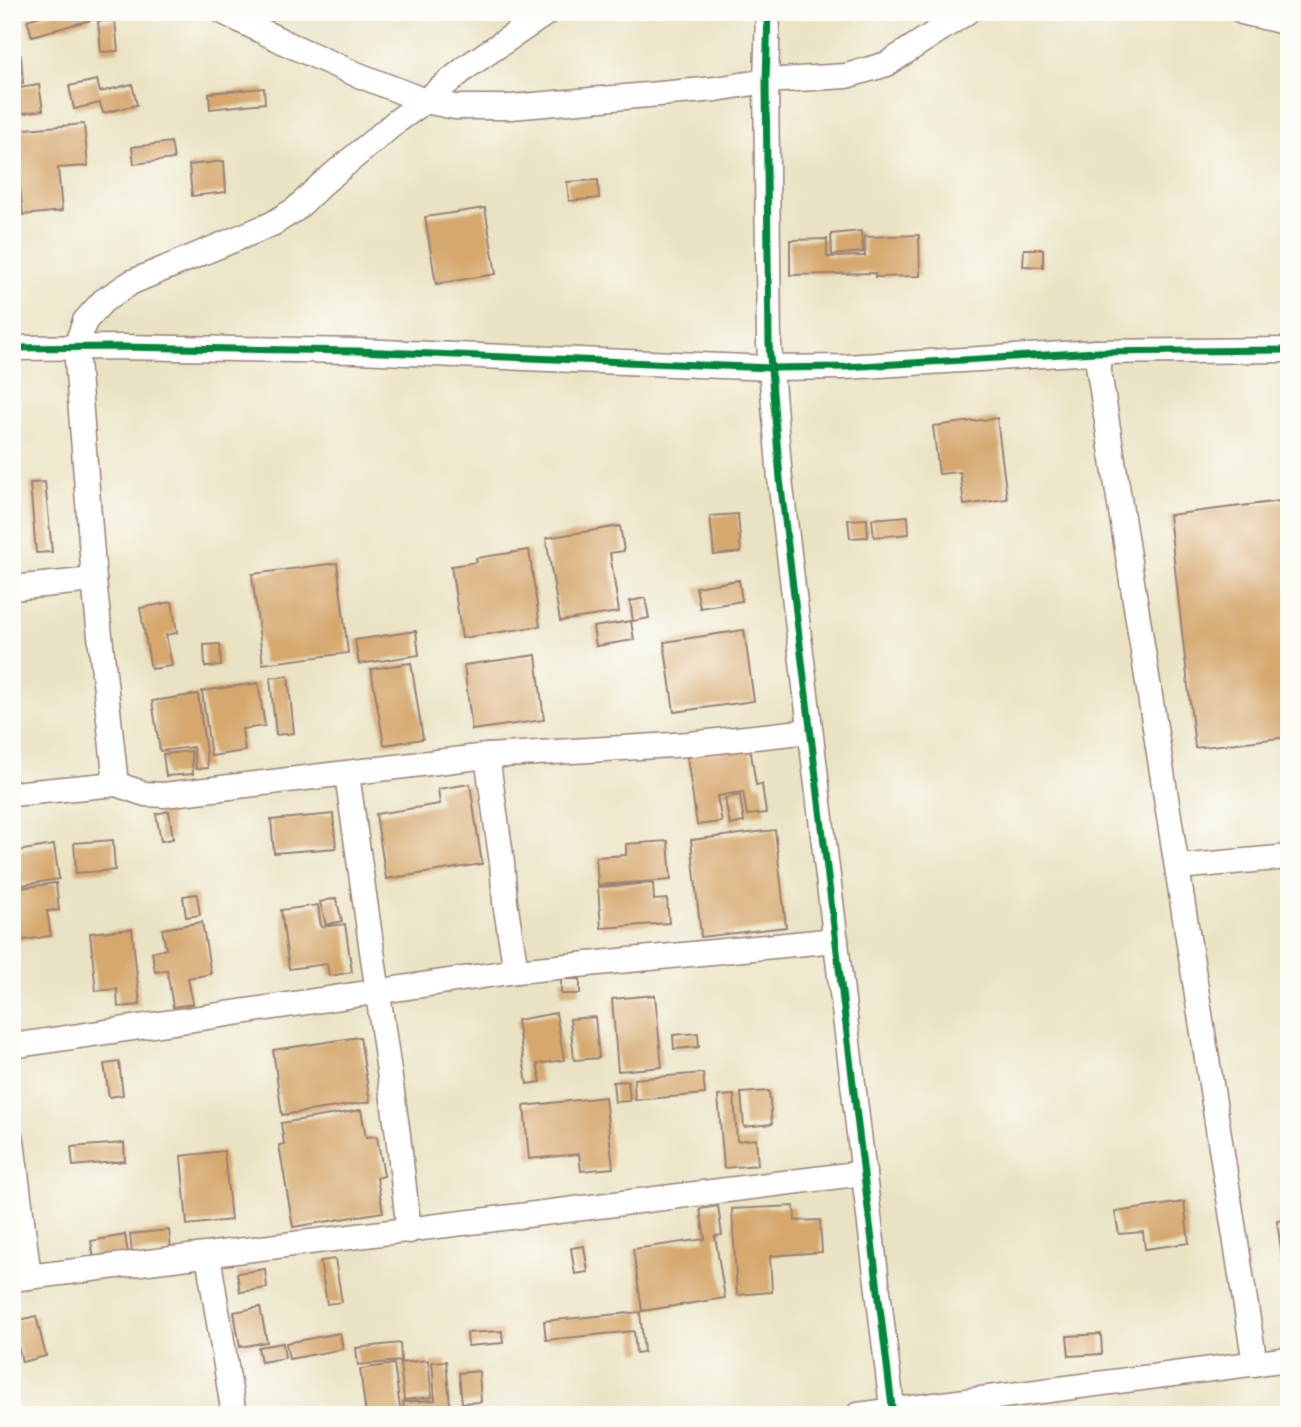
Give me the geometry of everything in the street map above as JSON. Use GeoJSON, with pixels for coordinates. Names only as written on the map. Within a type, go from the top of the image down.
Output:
{"type":"FeatureCollection","features":[{"type":"Feature","properties":{"kind":"street"},"geometry":{"type":"LineString","coordinates":[[223,12],[351,72],[425,101],[455,107],[511,107],[716,89],[766,81],[846,76],[887,65],[967,12]]}},
{"type":"Feature","properties":{"kind":"street"},"geometry":{"type":"LineString","coordinates":[[116,784],[94,580],[76,347],[85,321],[103,301],[132,282],[272,224],[296,209],[363,148],[468,66],[548,12]]}},
{"type":"Feature","properties":{"kind":"street"},"geometry":{"type":"LineString","coordinates":[[768,12],[766,81],[769,344],[780,479],[893,1413]]}},
{"type":"Feature","properties":{"kind":"street"},"geometry":{"type":"LineString","coordinates":[[1242,12],[1289,23]]}},
{"type":"Feature","properties":{"kind":"street"},"geometry":{"type":"LineString","coordinates":[[12,348],[357,351],[771,368],[845,368],[1096,352],[1289,350]]}},
{"type":"Feature","properties":{"kind":"street"},"geometry":{"type":"LineString","coordinates":[[1096,352],[1255,1364]]}},
{"type":"Feature","properties":{"kind":"street"},"geometry":{"type":"LineString","coordinates":[[12,588],[94,580]]}},
{"type":"Feature","properties":{"kind":"street"},"geometry":{"type":"LineString","coordinates":[[12,794],[116,784],[154,795],[487,756],[690,744],[810,731]]}},
{"type":"Feature","properties":{"kind":"street"},"geometry":{"type":"LineString","coordinates":[[487,756],[516,971]]}},
{"type":"Feature","properties":{"kind":"street"},"geometry":{"type":"LineString","coordinates":[[347,774],[409,1231]]}},
{"type":"Feature","properties":{"kind":"street"},"geometry":{"type":"LineString","coordinates":[[1178,867],[1289,857]]}},
{"type":"Feature","properties":{"kind":"street"},"geometry":{"type":"LineString","coordinates":[[12,1046],[516,971],[836,940]]}},
{"type":"Feature","properties":{"kind":"street"},"geometry":{"type":"LineString","coordinates":[[12,1141],[20,1278],[864,1173]]}},
{"type":"Feature","properties":{"kind":"street"},"geometry":{"type":"LineString","coordinates":[[208,1255],[234,1415]]}},
{"type":"Feature","properties":{"kind":"street"},"geometry":{"type":"LineString","coordinates":[[858,1415],[893,1413],[1289,1359]]}},
{"type":"Feature","properties":{"kind":"building"},"geometry":{"type":"Polygon","coordinates":[[[54,12],[89,12],[91,20],[32,36],[27,20],[54,12]]]}},
{"type":"Feature","properties":{"kind":"building"},"geometry":{"type":"Polygon","coordinates":[[[115,20],[118,51],[101,52],[98,21],[115,20]]]}},
{"type":"Feature","properties":{"kind":"building"},"geometry":{"type":"Polygon","coordinates":[[[12,21],[17,21],[18,53],[12,53],[12,21]]]}},
{"type":"Feature","properties":{"kind":"building"},"geometry":{"type":"Polygon","coordinates":[[[21,56],[23,83],[12,84],[12,57],[21,56]]]}},
{"type":"Feature","properties":{"kind":"building"},"geometry":{"type":"Polygon","coordinates":[[[97,80],[100,92],[132,84],[137,105],[103,113],[100,103],[74,109],[69,86],[97,80]]]}},
{"type":"Feature","properties":{"kind":"building"},"geometry":{"type":"Polygon","coordinates":[[[39,85],[43,110],[12,115],[12,89],[39,85]]]}},
{"type":"Feature","properties":{"kind":"building"},"geometry":{"type":"Polygon","coordinates":[[[264,88],[265,103],[210,109],[209,93],[264,88]]]}},
{"type":"Feature","properties":{"kind":"building"},"geometry":{"type":"Polygon","coordinates":[[[84,124],[88,166],[58,168],[62,211],[23,215],[14,130],[84,124]]]}},
{"type":"Feature","properties":{"kind":"building"},"geometry":{"type":"Polygon","coordinates":[[[171,142],[174,159],[134,164],[132,147],[171,142]]]}},
{"type":"Feature","properties":{"kind":"building"},"geometry":{"type":"Polygon","coordinates":[[[224,161],[226,192],[192,196],[189,165],[224,161]]]}},
{"type":"Feature","properties":{"kind":"building"},"geometry":{"type":"Polygon","coordinates":[[[598,180],[599,198],[569,201],[567,182],[598,180]]]}},
{"type":"Feature","properties":{"kind":"building"},"geometry":{"type":"Polygon","coordinates":[[[485,208],[496,274],[436,284],[425,217],[485,208]]]}},
{"type":"Feature","properties":{"kind":"building"},"geometry":{"type":"Polygon","coordinates":[[[861,231],[863,252],[832,255],[831,234],[861,231]]]}},
{"type":"Feature","properties":{"kind":"building"},"geometry":{"type":"Polygon","coordinates":[[[919,235],[920,276],[875,277],[875,273],[790,275],[790,240],[827,239],[827,257],[865,256],[864,237],[919,235]]]}},
{"type":"Feature","properties":{"kind":"building"},"geometry":{"type":"Polygon","coordinates":[[[1024,249],[1043,249],[1043,267],[1023,266],[1024,249]]]}},
{"type":"Feature","properties":{"kind":"building"},"geometry":{"type":"Polygon","coordinates":[[[997,418],[1007,499],[964,505],[960,472],[939,474],[933,426],[997,418]]]}},
{"type":"Feature","properties":{"kind":"building"},"geometry":{"type":"Polygon","coordinates":[[[45,482],[52,552],[36,553],[30,483],[45,482]]]}},
{"type":"Feature","properties":{"kind":"building"},"geometry":{"type":"Polygon","coordinates":[[[1289,500],[1289,737],[1195,748],[1169,515],[1289,500]]]}},
{"type":"Feature","properties":{"kind":"building"},"geometry":{"type":"Polygon","coordinates":[[[738,514],[741,552],[714,555],[710,516],[738,514]]]}},
{"type":"Feature","properties":{"kind":"building"},"geometry":{"type":"Polygon","coordinates":[[[908,516],[909,534],[874,537],[872,519],[908,516]]]}},
{"type":"Feature","properties":{"kind":"building"},"geometry":{"type":"Polygon","coordinates":[[[867,519],[868,537],[850,538],[848,520],[867,519]]]}},
{"type":"Feature","properties":{"kind":"building"},"geometry":{"type":"Polygon","coordinates":[[[620,526],[624,551],[610,553],[619,612],[560,621],[546,538],[620,526]]]}},
{"type":"Feature","properties":{"kind":"building"},"geometry":{"type":"Polygon","coordinates":[[[529,550],[540,626],[462,638],[451,566],[477,562],[476,558],[529,550]]]}},
{"type":"Feature","properties":{"kind":"building"},"geometry":{"type":"Polygon","coordinates":[[[337,563],[348,653],[263,664],[252,574],[337,563]]]}},
{"type":"Feature","properties":{"kind":"building"},"geometry":{"type":"Polygon","coordinates":[[[739,580],[742,601],[700,608],[696,587],[739,580]]]}},
{"type":"Feature","properties":{"kind":"building"},"geometry":{"type":"Polygon","coordinates":[[[645,598],[649,618],[633,621],[630,601],[645,598]]]}},
{"type":"Feature","properties":{"kind":"building"},"geometry":{"type":"Polygon","coordinates":[[[172,602],[177,633],[166,635],[172,666],[151,669],[140,608],[172,602]]]}},
{"type":"Feature","properties":{"kind":"building"},"geometry":{"type":"Polygon","coordinates":[[[631,621],[634,640],[596,646],[593,627],[631,621]]]}},
{"type":"Feature","properties":{"kind":"building"},"geometry":{"type":"Polygon","coordinates":[[[744,630],[754,701],[674,712],[664,642],[744,630]]]}},
{"type":"Feature","properties":{"kind":"building"},"geometry":{"type":"Polygon","coordinates":[[[416,631],[419,655],[359,664],[355,640],[416,631]]]}},
{"type":"Feature","properties":{"kind":"building"},"geometry":{"type":"Polygon","coordinates":[[[220,644],[221,666],[205,667],[204,645],[220,644]]]}},
{"type":"Feature","properties":{"kind":"building"},"geometry":{"type":"Polygon","coordinates":[[[536,655],[544,720],[472,730],[464,665],[536,655]]]}},
{"type":"Feature","properties":{"kind":"building"},"geometry":{"type":"Polygon","coordinates":[[[411,663],[423,739],[384,745],[371,669],[411,663]]]}},
{"type":"Feature","properties":{"kind":"building"},"geometry":{"type":"Polygon","coordinates":[[[288,676],[294,733],[276,735],[270,678],[288,676]]]}},
{"type":"Feature","properties":{"kind":"building"},"geometry":{"type":"Polygon","coordinates":[[[258,683],[265,726],[242,729],[245,751],[211,756],[202,691],[258,683]]]}},
{"type":"Feature","properties":{"kind":"building"},"geometry":{"type":"Polygon","coordinates":[[[198,694],[208,768],[196,769],[193,747],[160,751],[152,701],[198,694]]]}},
{"type":"Feature","properties":{"kind":"building"},"geometry":{"type":"Polygon","coordinates":[[[750,747],[756,785],[762,784],[766,813],[747,815],[743,792],[717,796],[722,822],[697,825],[687,757],[750,747]]]}},
{"type":"Feature","properties":{"kind":"building"},"geometry":{"type":"Polygon","coordinates":[[[191,751],[193,774],[166,776],[163,754],[191,751]]]}},
{"type":"Feature","properties":{"kind":"building"},"geometry":{"type":"Polygon","coordinates":[[[470,784],[482,864],[386,879],[376,814],[440,804],[438,789],[470,784]]]}},
{"type":"Feature","properties":{"kind":"building"},"geometry":{"type":"Polygon","coordinates":[[[740,795],[744,822],[730,825],[725,798],[740,795]]]}},
{"type":"Feature","properties":{"kind":"building"},"geometry":{"type":"Polygon","coordinates":[[[169,811],[173,839],[161,841],[156,814],[169,811]]]}},
{"type":"Feature","properties":{"kind":"building"},"geometry":{"type":"Polygon","coordinates":[[[333,814],[336,848],[274,853],[271,820],[333,814]]]}},
{"type":"Feature","properties":{"kind":"building"},"geometry":{"type":"Polygon","coordinates":[[[775,830],[786,927],[701,937],[691,840],[775,830]]]}},
{"type":"Feature","properties":{"kind":"building"},"geometry":{"type":"Polygon","coordinates":[[[113,840],[115,870],[76,873],[74,843],[113,840]]]}},
{"type":"Feature","properties":{"kind":"building"},"geometry":{"type":"Polygon","coordinates":[[[668,841],[671,880],[598,885],[596,857],[626,855],[626,844],[668,841]]]}},
{"type":"Feature","properties":{"kind":"building"},"geometry":{"type":"Polygon","coordinates":[[[54,845],[59,879],[22,885],[17,851],[54,845]]]}},
{"type":"Feature","properties":{"kind":"building"},"geometry":{"type":"Polygon","coordinates":[[[56,883],[59,910],[47,911],[51,936],[17,941],[12,889],[56,883]]]}},
{"type":"Feature","properties":{"kind":"building"},"geometry":{"type":"Polygon","coordinates":[[[653,883],[654,900],[667,899],[669,923],[601,928],[598,887],[653,883]]]}},
{"type":"Feature","properties":{"kind":"building"},"geometry":{"type":"Polygon","coordinates":[[[197,894],[200,915],[186,917],[183,896],[197,894]]]}},
{"type":"Feature","properties":{"kind":"building"},"geometry":{"type":"Polygon","coordinates":[[[336,898],[342,921],[326,925],[320,902],[336,898]]]}},
{"type":"Feature","properties":{"kind":"building"},"geometry":{"type":"Polygon","coordinates":[[[318,905],[321,927],[345,924],[352,972],[329,976],[327,964],[289,969],[281,910],[318,905]]]}},
{"type":"Feature","properties":{"kind":"building"},"geometry":{"type":"Polygon","coordinates":[[[202,922],[211,974],[188,978],[193,1004],[173,1007],[167,970],[155,972],[152,952],[166,949],[162,929],[202,922]]]}},
{"type":"Feature","properties":{"kind":"building"},"geometry":{"type":"Polygon","coordinates":[[[132,929],[140,1005],[118,1007],[117,989],[96,991],[90,933],[132,929]]]}},
{"type":"Feature","properties":{"kind":"building"},"geometry":{"type":"Polygon","coordinates":[[[561,979],[580,979],[580,994],[561,994],[561,979]]]}},
{"type":"Feature","properties":{"kind":"building"},"geometry":{"type":"Polygon","coordinates":[[[655,995],[662,1067],[618,1071],[612,999],[655,995]]]}},
{"type":"Feature","properties":{"kind":"building"},"geometry":{"type":"Polygon","coordinates":[[[556,1013],[564,1060],[537,1064],[541,1082],[527,1084],[517,1020],[556,1013]]]}},
{"type":"Feature","properties":{"kind":"building"},"geometry":{"type":"Polygon","coordinates":[[[595,1017],[599,1058],[574,1060],[570,1019],[595,1017]]]}},
{"type":"Feature","properties":{"kind":"building"},"geometry":{"type":"Polygon","coordinates":[[[698,1033],[699,1047],[674,1049],[673,1035],[698,1033]]]}},
{"type":"Feature","properties":{"kind":"building"},"geometry":{"type":"Polygon","coordinates":[[[360,1037],[370,1102],[282,1115],[273,1050],[360,1037]]]}},
{"type":"Feature","properties":{"kind":"building"},"geometry":{"type":"Polygon","coordinates":[[[119,1062],[123,1095],[109,1097],[104,1064],[119,1062]]]}},
{"type":"Feature","properties":{"kind":"building"},"geometry":{"type":"Polygon","coordinates":[[[703,1073],[705,1094],[635,1100],[634,1079],[703,1073]]]}},
{"type":"Feature","properties":{"kind":"building"},"geometry":{"type":"Polygon","coordinates":[[[628,1081],[630,1101],[615,1102],[613,1082],[628,1081]]]}},
{"type":"Feature","properties":{"kind":"building"},"geometry":{"type":"Polygon","coordinates":[[[769,1091],[772,1124],[744,1127],[741,1093],[769,1091]]]}},
{"type":"Feature","properties":{"kind":"building"},"geometry":{"type":"Polygon","coordinates":[[[734,1095],[737,1141],[756,1139],[758,1165],[724,1168],[718,1096],[734,1095]]]}},
{"type":"Feature","properties":{"kind":"building"},"geometry":{"type":"Polygon","coordinates":[[[605,1097],[613,1168],[581,1171],[579,1154],[529,1159],[524,1106],[605,1097]]]}},
{"type":"Feature","properties":{"kind":"building"},"geometry":{"type":"Polygon","coordinates":[[[361,1110],[366,1137],[377,1136],[384,1176],[377,1178],[383,1212],[293,1227],[279,1145],[284,1144],[281,1123],[361,1110]]]}},
{"type":"Feature","properties":{"kind":"building"},"geometry":{"type":"Polygon","coordinates":[[[124,1143],[125,1161],[73,1166],[71,1147],[124,1143]]]}},
{"type":"Feature","properties":{"kind":"building"},"geometry":{"type":"Polygon","coordinates":[[[224,1151],[231,1220],[187,1225],[181,1156],[224,1151]]]}},
{"type":"Feature","properties":{"kind":"building"},"geometry":{"type":"Polygon","coordinates":[[[1184,1202],[1189,1243],[1145,1249],[1143,1232],[1119,1234],[1115,1212],[1184,1202]]]}},
{"type":"Feature","properties":{"kind":"building"},"geometry":{"type":"Polygon","coordinates":[[[718,1206],[722,1235],[715,1236],[725,1298],[642,1311],[633,1249],[705,1239],[700,1209],[718,1206]]]}},
{"type":"Feature","properties":{"kind":"building"},"geometry":{"type":"Polygon","coordinates":[[[794,1206],[795,1221],[820,1220],[822,1252],[770,1256],[772,1292],[737,1295],[732,1209],[794,1206]]]}},
{"type":"Feature","properties":{"kind":"building"},"geometry":{"type":"Polygon","coordinates":[[[1289,1219],[1289,1292],[1287,1292],[1277,1221],[1289,1219]]]}},
{"type":"Feature","properties":{"kind":"building"},"geometry":{"type":"Polygon","coordinates":[[[169,1230],[171,1250],[132,1253],[130,1234],[169,1230]]]}},
{"type":"Feature","properties":{"kind":"building"},"geometry":{"type":"Polygon","coordinates":[[[125,1235],[128,1253],[94,1259],[91,1241],[125,1235]]]}},
{"type":"Feature","properties":{"kind":"building"},"geometry":{"type":"Polygon","coordinates":[[[584,1246],[588,1272],[575,1274],[571,1248],[584,1246]]]}},
{"type":"Feature","properties":{"kind":"building"},"geometry":{"type":"Polygon","coordinates":[[[335,1259],[342,1302],[327,1304],[320,1261],[335,1259]]]}},
{"type":"Feature","properties":{"kind":"building"},"geometry":{"type":"Polygon","coordinates":[[[265,1269],[267,1288],[240,1292],[237,1273],[265,1269]]]}},
{"type":"Feature","properties":{"kind":"building"},"geometry":{"type":"Polygon","coordinates":[[[260,1307],[267,1342],[240,1347],[234,1312],[260,1307]]]}},
{"type":"Feature","properties":{"kind":"building"},"geometry":{"type":"Polygon","coordinates":[[[640,1312],[644,1352],[636,1353],[634,1331],[546,1340],[544,1321],[640,1312]]]}},
{"type":"Feature","properties":{"kind":"building"},"geometry":{"type":"Polygon","coordinates":[[[36,1316],[46,1356],[22,1362],[12,1322],[36,1316]]]}},
{"type":"Feature","properties":{"kind":"building"},"geometry":{"type":"Polygon","coordinates":[[[502,1331],[503,1343],[468,1346],[467,1333],[502,1331]]]}},
{"type":"Feature","properties":{"kind":"building"},"geometry":{"type":"Polygon","coordinates":[[[340,1333],[343,1349],[289,1359],[286,1343],[340,1333]]]}},
{"type":"Feature","properties":{"kind":"building"},"geometry":{"type":"Polygon","coordinates":[[[1101,1334],[1102,1354],[1069,1356],[1067,1336],[1101,1334]]]}},
{"type":"Feature","properties":{"kind":"building"},"geometry":{"type":"Polygon","coordinates":[[[283,1343],[285,1358],[261,1362],[258,1347],[283,1343]]]}},
{"type":"Feature","properties":{"kind":"building"},"geometry":{"type":"Polygon","coordinates":[[[400,1343],[401,1361],[358,1365],[356,1348],[400,1343]]]}},
{"type":"Feature","properties":{"kind":"building"},"geometry":{"type":"Polygon","coordinates":[[[428,1360],[432,1397],[404,1400],[400,1363],[428,1360]]]}},
{"type":"Feature","properties":{"kind":"building"},"geometry":{"type":"Polygon","coordinates":[[[446,1361],[451,1415],[404,1415],[403,1402],[435,1400],[432,1362],[446,1361]]]}},
{"type":"Feature","properties":{"kind":"building"},"geometry":{"type":"Polygon","coordinates":[[[394,1364],[401,1415],[366,1415],[360,1369],[394,1364]]]}},
{"type":"Feature","properties":{"kind":"building"},"geometry":{"type":"Polygon","coordinates":[[[479,1371],[481,1402],[462,1403],[459,1373],[479,1371]]]}},
{"type":"Feature","properties":{"kind":"cycle path"},"geometry":{"type":"LineString","coordinates":[[768,12],[766,81],[769,344],[780,479],[893,1415]]}},
{"type":"Feature","properties":{"kind":"cycle path"},"geometry":{"type":"LineString","coordinates":[[12,348],[357,351],[771,368],[845,367],[1096,352],[1289,350]]}}]}
